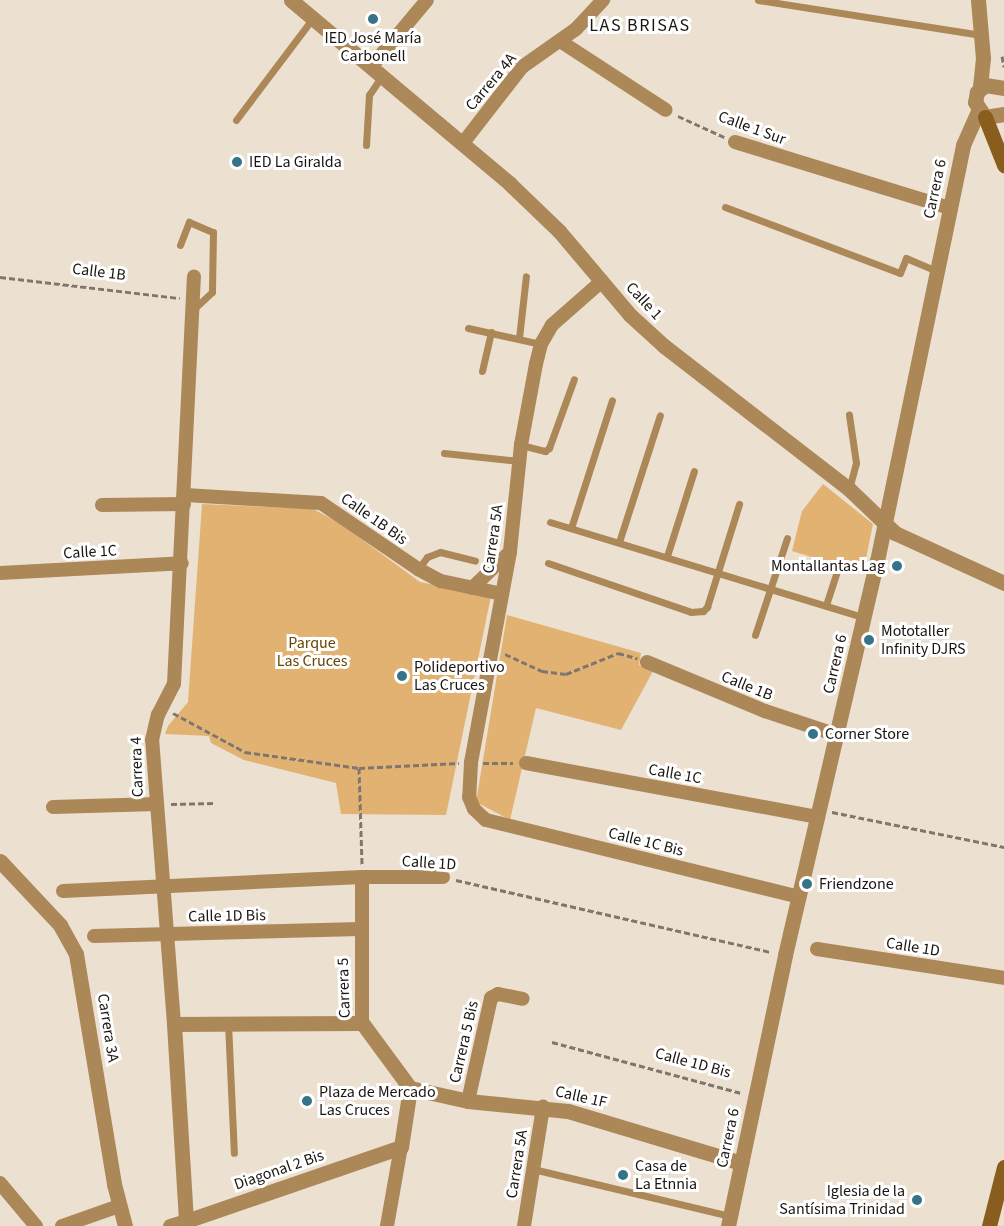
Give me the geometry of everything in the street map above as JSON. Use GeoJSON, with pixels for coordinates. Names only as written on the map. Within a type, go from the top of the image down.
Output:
{"type":"FeatureCollection","features":[{"type":"Feature","properties":{"kind":"main road"},"geometry":{"type":"LineString","coordinates":[[993,117],[1004,165]]}},
{"type":"Feature","properties":{"kind":"main road"},"geometry":{"type":"LineString","coordinates":[[989,1226],[1004,1167]]}},
{"type":"Feature","properties":{"kind":"street","name":"Calle 1"},"geometry":{"type":"LineString","coordinates":[[291,0],[463,143],[559,231],[630,315],[664,346],[849,489],[884,522],[911,541],[1004,583]]}},
{"type":"Feature","properties":{"kind":"street"},"geometry":{"type":"LineString","coordinates":[[377,71],[427,0]]}},
{"type":"Feature","properties":{"kind":"street","name":"Carrera 4A"},"geometry":{"type":"LineString","coordinates":[[463,143],[522,67],[560,41],[603,0]]}},
{"type":"Feature","properties":{"kind":"street"},"geometry":{"type":"LineString","coordinates":[[978,0],[983,58],[980,88],[975,102],[993,117]]}},
{"type":"Feature","properties":{"kind":"street"},"geometry":{"type":"LineString","coordinates":[[560,41],[666,110]]}},
{"type":"Feature","properties":{"kind":"street"},"geometry":{"type":"LineString","coordinates":[[980,88],[1000,86],[983,58]]}},
{"type":"Feature","properties":{"kind":"street","name":"Carrera 6"},"geometry":{"type":"LineString","coordinates":[[729,1221],[785,955],[864,617],[966,134],[993,117]]}},
{"type":"Feature","properties":{"kind":"street","name":"Calle 1 Sur"},"geometry":{"type":"LineString","coordinates":[[735,142],[950,208]]}},
{"type":"Feature","properties":{"kind":"street","name":"Carrera 4"},"geometry":{"type":"LineString","coordinates":[[186,1223],[174,1023],[152,740],[155,723],[174,684],[182,563],[194,276]]}},
{"type":"Feature","properties":{"kind":"street","name":"Carrera 5A"},"geometry":{"type":"LineString","coordinates":[[486,820],[474,809],[469,797],[471,763],[510,552],[521,445],[541,344],[552,325],[602,281]]}},
{"type":"Feature","properties":{"kind":"street","name":"Calle 1B Bis"},"geometry":{"type":"LineString","coordinates":[[102,505],[185,499],[321,503],[418,569],[441,581],[502,594]]}},
{"type":"Feature","properties":{"kind":"street"},"geometry":{"type":"LineString","coordinates":[[472,588],[510,552]]}},
{"type":"Feature","properties":{"kind":"street","name":"Calle 1C"},"geometry":{"type":"LineString","coordinates":[[0,573],[182,563]]}},
{"type":"Feature","properties":{"kind":"street","name":"Calle 1B"},"geometry":{"type":"LineString","coordinates":[[647,662],[765,711],[837,735]]}},
{"type":"Feature","properties":{"kind":"street","name":"Calle 1C"},"geometry":{"type":"LineString","coordinates":[[526,763],[819,813]]}},
{"type":"Feature","properties":{"kind":"street"},"geometry":{"type":"LineString","coordinates":[[53,807],[157,804]]}},
{"type":"Feature","properties":{"kind":"street","name":"Calle 1C Bis"},"geometry":{"type":"LineString","coordinates":[[486,820],[799,897]]}},
{"type":"Feature","properties":{"kind":"street","name":"Carrera 3A"},"geometry":{"type":"LineString","coordinates":[[0,861],[60,926],[76,954],[119,1206],[125,1226]]}},
{"type":"Feature","properties":{"kind":"street","name":"Calle 1D"},"geometry":{"type":"LineString","coordinates":[[63,891],[163,889],[362,877],[443,877]]}},
{"type":"Feature","properties":{"kind":"street","name":"Carrera 5"},"geometry":{"type":"LineString","coordinates":[[362,877],[360,929],[362,1023],[410,1088]]}},
{"type":"Feature","properties":{"kind":"street","name":"Calle 1D Bis"},"geometry":{"type":"LineString","coordinates":[[94,936],[360,929]]}},
{"type":"Feature","properties":{"kind":"street","name":"Calle 1D"},"geometry":{"type":"LineString","coordinates":[[817,950],[1004,978]]}},
{"type":"Feature","properties":{"kind":"street","name":"Carrera 5 Bis"},"geometry":{"type":"LineString","coordinates":[[468,1101],[491,998],[498,994],[523,999]]}},
{"type":"Feature","properties":{"kind":"street"},"geometry":{"type":"LineString","coordinates":[[174,1023],[362,1023]]}},
{"type":"Feature","properties":{"kind":"street"},"geometry":{"type":"LineString","coordinates":[[387,1226],[410,1088]]}},
{"type":"Feature","properties":{"kind":"street","name":"Calle 1F"},"geometry":{"type":"LineString","coordinates":[[410,1088],[468,1101],[543,1107],[594,1117],[741,1164]]}},
{"type":"Feature","properties":{"kind":"street","name":"Carrera 5A"},"geometry":{"type":"LineString","coordinates":[[524,1226],[543,1107]]}},
{"type":"Feature","properties":{"kind":"street","name":"Diagonal 2 Bis"},"geometry":{"type":"LineString","coordinates":[[170,1226],[186,1223],[401,1147]]}},
{"type":"Feature","properties":{"kind":"street"},"geometry":{"type":"LineString","coordinates":[[0,1183],[36,1226]]}},
{"type":"Feature","properties":{"kind":"street"},"geometry":{"type":"LineString","coordinates":[[62,1226],[119,1206]]}},
{"type":"Feature","properties":{"kind":"lane"},"geometry":{"type":"LineString","coordinates":[[758,0],[982,35]]}},
{"type":"Feature","properties":{"kind":"lane"},"geometry":{"type":"LineString","coordinates":[[236,120],[313,18]]}},
{"type":"Feature","properties":{"kind":"lane"},"geometry":{"type":"LineString","coordinates":[[366,145],[369,95],[377,71]]}},
{"type":"Feature","properties":{"kind":"lane"},"geometry":{"type":"LineString","coordinates":[[725,207],[900,273],[906,258],[936,271]]}},
{"type":"Feature","properties":{"kind":"lane"},"geometry":{"type":"LineString","coordinates":[[180,245],[189,222],[213,232],[212,292],[193,305]]}},
{"type":"Feature","properties":{"kind":"lane"},"geometry":{"type":"LineString","coordinates":[[519,339],[526,276]]}},
{"type":"Feature","properties":{"kind":"lane"},"geometry":{"type":"LineString","coordinates":[[468,328],[541,344]]}},
{"type":"Feature","properties":{"kind":"lane"},"geometry":{"type":"LineString","coordinates":[[482,372],[491,332]]}},
{"type":"Feature","properties":{"kind":"lane"},"geometry":{"type":"LineString","coordinates":[[521,445],[545,451],[549,448],[574,379]]}},
{"type":"Feature","properties":{"kind":"lane"},"geometry":{"type":"LineString","coordinates":[[571,528],[612,400]]}},
{"type":"Feature","properties":{"kind":"lane"},"geometry":{"type":"LineString","coordinates":[[619,542],[660,415]]}},
{"type":"Feature","properties":{"kind":"lane"},"geometry":{"type":"LineString","coordinates":[[849,415],[856,463],[849,489]]}},
{"type":"Feature","properties":{"kind":"lane"},"geometry":{"type":"LineString","coordinates":[[444,453],[519,461]]}},
{"type":"Feature","properties":{"kind":"lane"},"geometry":{"type":"LineString","coordinates":[[667,556],[694,471]]}},
{"type":"Feature","properties":{"kind":"lane"},"geometry":{"type":"LineString","coordinates":[[548,563],[692,612],[707,607],[739,504]]}},
{"type":"Feature","properties":{"kind":"lane"},"geometry":{"type":"LineString","coordinates":[[550,522],[770,586],[864,617]]}},
{"type":"Feature","properties":{"kind":"lane"},"geometry":{"type":"LineString","coordinates":[[755,635],[788,538]]}},
{"type":"Feature","properties":{"kind":"lane"},"geometry":{"type":"LineString","coordinates":[[418,569],[427,557],[440,552],[475,561]]}},
{"type":"Feature","properties":{"kind":"lane"},"geometry":{"type":"LineString","coordinates":[[826,605],[837,571]]}},
{"type":"Feature","properties":{"kind":"lane"},"geometry":{"type":"LineString","coordinates":[[228,1023],[234,1153]]}},
{"type":"Feature","properties":{"kind":"lane"},"geometry":{"type":"LineString","coordinates":[[533,1169],[729,1221]]}},
{"type":"Feature","properties":{"kind":"path"},"geometry":{"type":"LineString","coordinates":[[1002,56],[1004,67]]}},
{"type":"Feature","properties":{"kind":"path","name":"Calle 1 Sur"},"geometry":{"type":"LineString","coordinates":[[666,110],[735,142]]}},
{"type":"Feature","properties":{"kind":"path","name":"Calle 1B"},"geometry":{"type":"LineString","coordinates":[[0,277],[193,305]]}},
{"type":"Feature","properties":{"kind":"path"},"geometry":{"type":"LineString","coordinates":[[492,647],[542,671],[566,674],[618,653],[647,662]]}},
{"type":"Feature","properties":{"kind":"path"},"geometry":{"type":"LineString","coordinates":[[164,708],[245,752],[359,768],[526,763]]}},
{"type":"Feature","properties":{"kind":"path"},"geometry":{"type":"LineString","coordinates":[[359,768],[362,877]]}},
{"type":"Feature","properties":{"kind":"path"},"geometry":{"type":"LineString","coordinates":[[157,804],[214,803]]}},
{"type":"Feature","properties":{"kind":"path"},"geometry":{"type":"LineString","coordinates":[[819,813],[1004,847]]}},
{"type":"Feature","properties":{"kind":"path","name":"Calle 1D"},"geometry":{"type":"LineString","coordinates":[[443,877],[785,955]]}},
{"type":"Feature","properties":{"kind":"path","name":"Calle 1D Bis"},"geometry":{"type":"LineString","coordinates":[[552,1042],[755,1096]]}},
{"type":"Feature","properties":{"kind":"green space"},"geometry":{"type":"Polygon","coordinates":[[[823,484],[873,524],[863,573],[792,551],[802,511],[823,484]]]}},
{"type":"Feature","properties":{"kind":"green space","name":"Parque Las Cruces"},"geometry":{"type":"Polygon","coordinates":[[[202,504],[313,509],[338,522],[420,582],[491,596],[446,815],[341,814],[336,783],[244,760],[211,743],[209,736],[165,734],[168,726],[188,702],[202,504]]]}},
{"type":"Feature","properties":{"kind":"green space"},"geometry":{"type":"Polygon","coordinates":[[[507,615],[641,653],[639,665],[653,671],[621,730],[536,708],[510,820],[476,802],[507,615]]]}},
{"type":"Feature","properties":{"kind":"place","name":"IED José María Carbonell"},"geometry":{"type":"Point","coordinates":[373,19]}},
{"type":"Feature","properties":{"kind":"place","name":"IED La Giralda"},"geometry":{"type":"Point","coordinates":[237,162]}},
{"type":"Feature","properties":{"kind":"place","name":"Montallantas Lag"},"geometry":{"type":"Point","coordinates":[897,566]}},
{"type":"Feature","properties":{"kind":"place","name":"Mototaller Infinity DJRS"},"geometry":{"type":"Point","coordinates":[869,640]}},
{"type":"Feature","properties":{"kind":"place","name":"Polideportivo Las Cruces"},"geometry":{"type":"Point","coordinates":[402,676]}},
{"type":"Feature","properties":{"kind":"place","name":"Corner Store"},"geometry":{"type":"Point","coordinates":[813,734]}},
{"type":"Feature","properties":{"kind":"place","name":"Friendzone"},"geometry":{"type":"Point","coordinates":[807,884]}},
{"type":"Feature","properties":{"kind":"place","name":"Plaza de Mercado Las Cruces"},"geometry":{"type":"Point","coordinates":[307,1101]}},
{"type":"Feature","properties":{"kind":"place","name":"Casa de La Etnnia"},"geometry":{"type":"Point","coordinates":[623,1175]}},
{"type":"Feature","properties":{"kind":"place","name":"Iglesia de la Santísima Trinidad"},"geometry":{"type":"Point","coordinates":[917,1200]}},
{"type":"Feature","properties":{"kind":"district","name":"LAS BRISAS"},"geometry":{"type":"Point","coordinates":[640,26]}}]}
